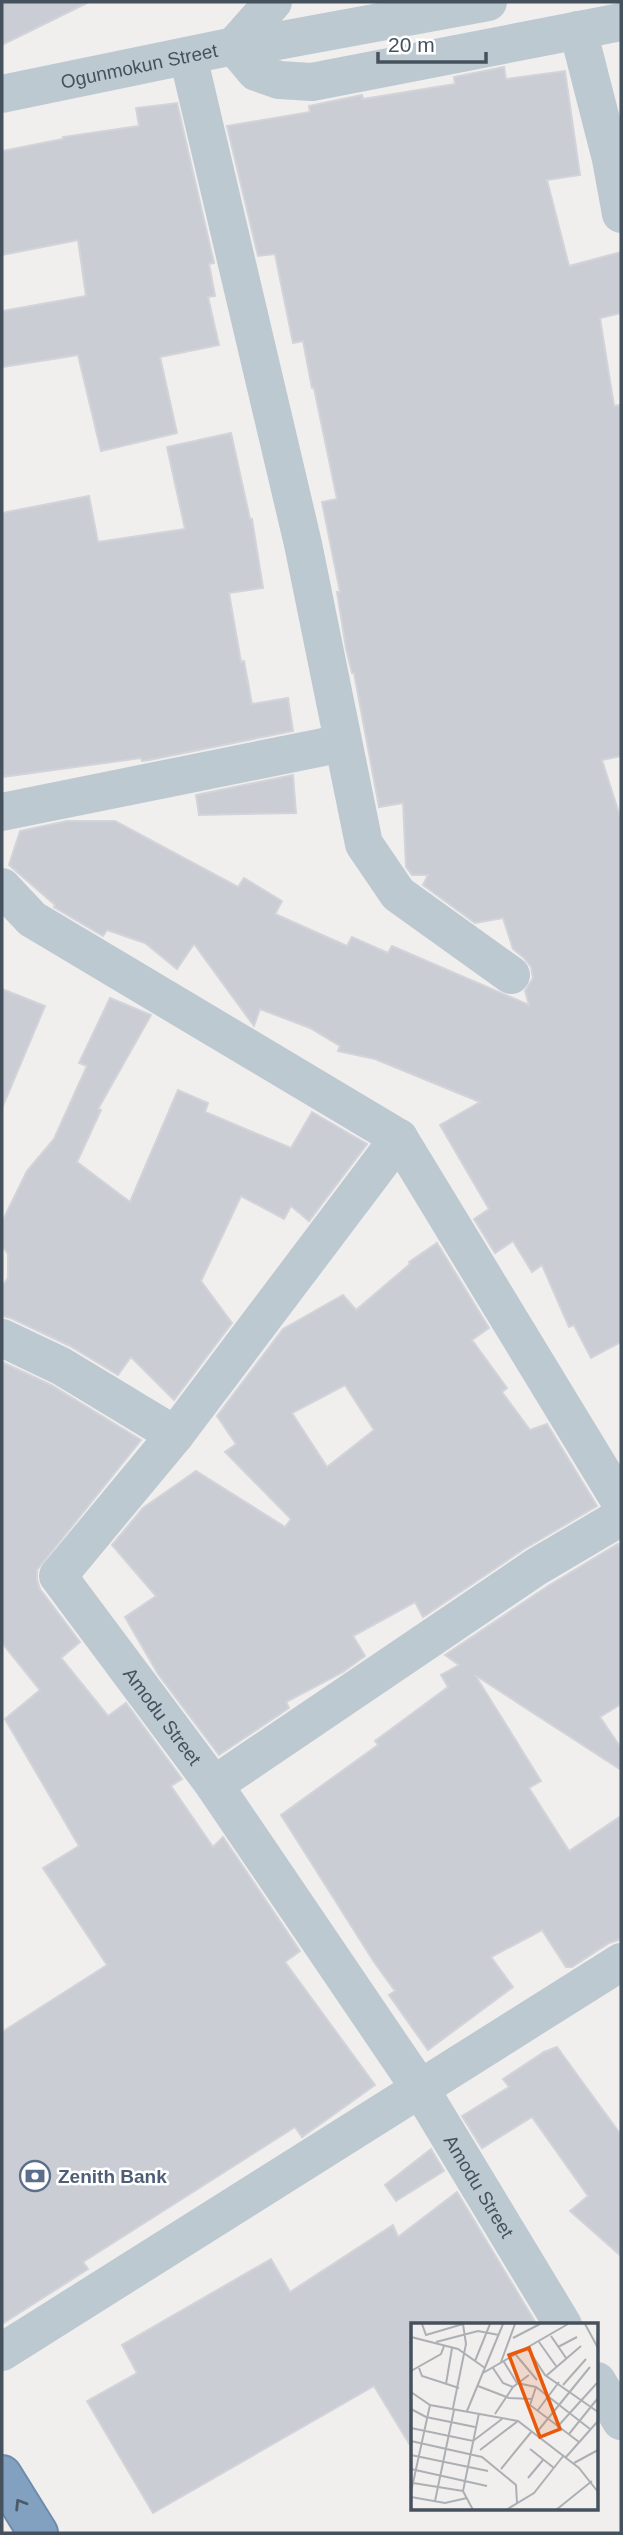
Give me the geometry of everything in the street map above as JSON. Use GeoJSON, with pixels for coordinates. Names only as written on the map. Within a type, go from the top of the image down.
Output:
{"type":"FeatureCollection","features":[{"type":"Feature","properties":{"kind":"highway"},"geometry":{"type":"LineString","coordinates":[[2,2475],[38,2533]]}},
{"type":"Feature","properties":{"kind":"street"},"geometry":{"type":"LineString","coordinates":[[273,2],[234,46],[256,72],[279,80],[312,82],[621,22]]}},
{"type":"Feature","properties":{"kind":"street","name":"Ogunmokun Street"},"geometry":{"type":"LineString","coordinates":[[2,94],[234,46],[277,41],[488,2]]}},
{"type":"Feature","properties":{"kind":"street"},"geometry":{"type":"LineString","coordinates":[[578,30],[611,159],[621,214]]}},
{"type":"Feature","properties":{"kind":"street"},"geometry":{"type":"LineString","coordinates":[[188,56],[303,544],[364,845],[398,894],[510,975]]}},
{"type":"Feature","properties":{"kind":"street"},"geometry":{"type":"LineString","coordinates":[[2,812],[343,743]]}},
{"type":"Feature","properties":{"kind":"street"},"geometry":{"type":"LineString","coordinates":[[2,887],[32,919],[399,1138],[621,1503]]}},
{"type":"Feature","properties":{"kind":"street","name":"Amodu Street"},"geometry":{"type":"LineString","coordinates":[[399,1138],[175,1435],[58,1576],[214,1784],[421,2090],[562,2323]]}},
{"type":"Feature","properties":{"kind":"street"},"geometry":{"type":"LineString","coordinates":[[2,1339],[61,1366],[175,1435]]}},
{"type":"Feature","properties":{"kind":"street"},"geometry":{"type":"LineString","coordinates":[[214,1784],[536,1567],[621,1517]]}},
{"type":"Feature","properties":{"kind":"street"},"geometry":{"type":"LineString","coordinates":[[2,2352],[621,1962]]}},
{"type":"Feature","properties":{"kind":"street"},"geometry":{"type":"LineString","coordinates":[[598,2383],[621,2421]]}},
{"type":"Feature","properties":{"kind":"building"},"geometry":{"type":"Polygon","coordinates":[[[2,2],[89,2],[2,45],[2,2]]]}},
{"type":"Feature","properties":{"kind":"building"},"geometry":{"type":"Polygon","coordinates":[[[504,67],[506,79],[565,71],[580,175],[547,180],[569,266],[621,252],[621,313],[600,318],[614,406],[621,405],[621,756],[602,760],[621,820],[621,1342],[591,1358],[574,1325],[569,1327],[542,1265],[532,1272],[513,1241],[495,1253],[474,1219],[489,1209],[440,1125],[480,1102],[375,1059],[338,1051],[340,1046],[310,1028],[260,1009],[254,1026],[194,944],[177,969],[145,943],[107,930],[103,936],[54,907],[55,905],[9,865],[20,831],[67,821],[115,821],[238,887],[244,878],[282,901],[275,914],[347,946],[352,937],[388,953],[392,946],[529,1005],[525,991],[533,978],[531,967],[513,949],[503,918],[475,923],[423,885],[428,875],[412,875],[406,867],[403,803],[379,807],[354,673],[346,648],[337,592],[340,592],[322,502],[337,499],[314,388],[303,341],[293,343],[275,254],[258,256],[227,126],[310,112],[309,106],[362,95],[363,99],[455,84],[454,77],[504,67]]]}},
{"type":"Feature","properties":{"kind":"building"},"geometry":{"type":"Polygon","coordinates":[[[177,103],[214,263],[209,264],[215,296],[208,297],[219,345],[160,357],[177,433],[101,451],[78,355],[2,367],[2,311],[86,296],[78,240],[2,255],[2,151],[63,137],[139,126],[136,108],[177,103]]]}},
{"type":"Feature","properties":{"kind":"building"},"geometry":{"type":"Polygon","coordinates":[[[231,433],[252,519],[263,588],[229,593],[241,662],[244,661],[252,704],[288,698],[293,731],[149,760],[142,761],[141,758],[2,777],[2,513],[89,496],[98,542],[185,529],[167,447],[231,433]]]}},
{"type":"Feature","properties":{"kind":"building"},"geometry":{"type":"Polygon","coordinates":[[[293,775],[296,813],[199,815],[196,795],[293,775]]]}},
{"type":"Feature","properties":{"kind":"building"},"geometry":{"type":"Polygon","coordinates":[[[2,989],[45,1006],[2,1108],[2,989]]]}},
{"type":"Feature","properties":{"kind":"building"},"geometry":{"type":"Polygon","coordinates":[[[110,998],[151,1015],[98,1109],[101,1110],[77,1162],[130,1202],[178,1090],[208,1103],[205,1112],[291,1148],[312,1112],[367,1144],[309,1221],[291,1206],[284,1219],[241,1196],[201,1281],[232,1323],[174,1400],[131,1357],[118,1375],[70,1346],[2,1316],[2,1286],[8,1278],[8,1254],[2,1246],[2,1222],[27,1171],[54,1139],[87,1066],[79,1063],[110,998]]]}},
{"type":"Feature","properties":{"kind":"building"},"geometry":{"type":"Polygon","coordinates":[[[437,1243],[489,1328],[472,1340],[507,1388],[502,1392],[530,1430],[547,1424],[597,1506],[524,1549],[423,1617],[415,1602],[353,1636],[365,1656],[343,1672],[286,1702],[289,1708],[219,1755],[158,1674],[125,1617],[156,1596],[112,1545],[143,1508],[196,1471],[285,1527],[291,1519],[225,1452],[236,1444],[217,1416],[283,1329],[343,1295],[356,1310],[410,1264],[409,1262],[437,1243]],[[345,1385],[292,1413],[327,1467],[374,1430],[345,1385]]]}},
{"type":"Feature","properties":{"kind":"building"},"geometry":{"type":"Polygon","coordinates":[[[2,1362],[51,1385],[141,1440],[37,1570],[40,1589],[80,1642],[61,1658],[108,1716],[126,1703],[182,1779],[171,1786],[213,1847],[223,1837],[300,1951],[285,1962],[375,2085],[302,2137],[295,2127],[83,2262],[88,2269],[2,2324],[2,2032],[107,1965],[43,1868],[79,1846],[5,1719],[40,1690],[2,1643],[2,1362]]]}},
{"type":"Feature","properties":{"kind":"building"},"geometry":{"type":"Polygon","coordinates":[[[618,1544],[621,1550],[621,1704],[600,1717],[621,1748],[621,1770],[475,1675],[541,1781],[529,1788],[569,1851],[621,1816],[621,1939],[609,1943],[572,1967],[566,1967],[542,1930],[491,1957],[513,1987],[428,2050],[389,1995],[395,1991],[281,1815],[378,1745],[375,1741],[448,1687],[441,1675],[459,1665],[445,1655],[548,1586],[618,1544]]]}},
{"type":"Feature","properties":{"kind":"building"},"geometry":{"type":"Polygon","coordinates":[[[557,2047],[621,2135],[621,2256],[570,2211],[588,2196],[532,2117],[482,2148],[462,2116],[509,2087],[503,2079],[544,2052],[557,2047]]]}},
{"type":"Feature","properties":{"kind":"building"},"geometry":{"type":"Polygon","coordinates":[[[431,2149],[444,2171],[396,2201],[385,2185],[431,2149]]]}},
{"type":"Feature","properties":{"kind":"building"},"geometry":{"type":"Polygon","coordinates":[[[457,2192],[536,2323],[411,2323],[411,2447],[374,2386],[153,2513],[87,2401],[137,2373],[122,2345],[271,2259],[290,2292],[393,2225],[398,2237],[457,2192]]]}},
{"type":"Feature","properties":{"kind":"place","name":"Zenith Bank"},"geometry":{"type":"Point","coordinates":[35,2176]}}]}
